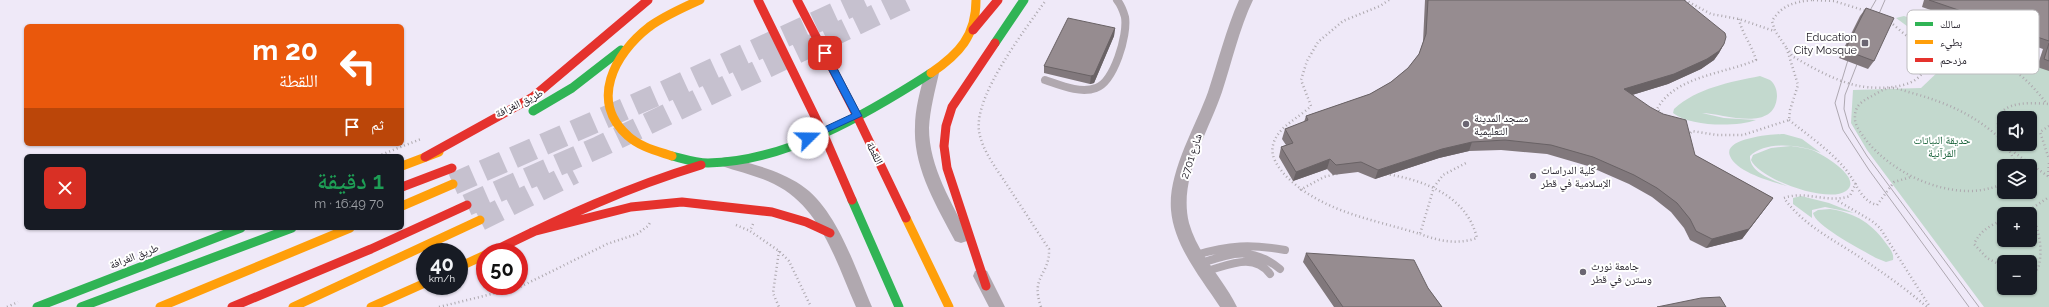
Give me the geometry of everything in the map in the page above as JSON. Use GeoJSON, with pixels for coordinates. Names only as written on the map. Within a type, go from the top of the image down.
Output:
{"type":"FeatureCollection","features":[{"type":"Feature","properties":{"kind":"main road"},"geometry":{"type":"LineString","coordinates":[[425,157],[533,97],[648,0]]}},
{"type":"Feature","properties":{"kind":"main road","name":"طريق الغرافة"},"geometry":{"type":"LineString","coordinates":[[526,114],[572,88],[667,16],[700,0]]}},
{"type":"Feature","properties":{"kind":"main road"},"geometry":{"type":"LineString","coordinates":[[758,0],[823,133],[899,307]]}},
{"type":"Feature","properties":{"kind":"main road","name":"اللقطة"},"geometry":{"type":"LineString","coordinates":[[797,0],[857,116],[949,307]]}},
{"type":"Feature","properties":{"kind":"main road"},"geometry":{"type":"LineString","coordinates":[[973,30],[977,13],[976,0]]}},
{"type":"Feature","properties":{"kind":"main road"},"geometry":{"type":"LineString","coordinates":[[510,243],[606,196],[639,182],[708,163],[727,162],[768,152],[823,133],[857,116],[932,73],[957,52],[998,0]]}},
{"type":"Feature","properties":{"kind":"main road"},"geometry":{"type":"LineString","coordinates":[[986,286],[947,168],[944,146],[946,126],[955,102],[1024,0]]}},
{"type":"Feature","properties":{"kind":"main road"},"geometry":{"type":"LineString","coordinates":[[635,39],[615,66],[608,83],[606,104],[615,122],[627,138],[645,148],[670,156],[708,163]]}},
{"type":"Feature","properties":{"kind":"main road","name":"طريق الغرافة"},"geometry":{"type":"LineString","coordinates":[[404,165],[501,126]]}},
{"type":"Feature","properties":{"kind":"main road"},"geometry":{"type":"LineString","coordinates":[[404,186],[452,168]]}},
{"type":"Feature","properties":{"kind":"main road"},"geometry":{"type":"LineString","coordinates":[[404,205],[453,184]]}},
{"type":"Feature","properties":{"kind":"main road"},"geometry":{"type":"LineString","coordinates":[[532,232],[647,205],[689,202],[783,211],[796,215],[830,233]]}},
{"type":"Feature","properties":{"kind":"main road"},"geometry":{"type":"LineString","coordinates":[[232,307],[371,249],[467,205]]}},
{"type":"Feature","properties":{"kind":"main road"},"geometry":{"type":"LineString","coordinates":[[293,307],[480,220]]}},
{"type":"Feature","properties":{"kind":"main road","name":"طريق الغرافة"},"geometry":{"type":"LineString","coordinates":[[37,307],[235,230]]}},
{"type":"Feature","properties":{"kind":"main road"},"geometry":{"type":"LineString","coordinates":[[81,307],[287,230]]}},
{"type":"Feature","properties":{"kind":"main road"},"geometry":{"type":"LineString","coordinates":[[160,307],[345,230]]}},
{"type":"Feature","properties":{"kind":"main road"},"geometry":{"type":"LineString","coordinates":[[371,307],[416,286]]}},
{"type":"Feature","properties":{"kind":"street"},"geometry":{"type":"LineString","coordinates":[[667,16],[680,0]]}},
{"type":"Feature","properties":{"kind":"street","name":"شارع 2701"},"geometry":{"type":"LineString","coordinates":[[1229,307],[1201,263],[1184,231],[1179,210],[1180,190],[1191,152],[1211,103],[1228,46],[1246,0]]}},
{"type":"Feature","properties":{"kind":"street"},"geometry":{"type":"LineString","coordinates":[[932,73],[924,102],[922,120],[923,146],[931,173],[997,307]]}},
{"type":"Feature","properties":{"kind":"street"},"geometry":{"type":"LineString","coordinates":[[727,162],[780,180],[804,195],[816,207],[830,233],[864,307]]}},
{"type":"Feature","properties":{"kind":"lane"},"geometry":{"type":"LineString","coordinates":[[1045,80],[1086,91],[1101,87],[1106,83],[1110,78],[1126,27],[1124,10],[1117,0]]}},
{"type":"Feature","properties":{"kind":"lane"},"geometry":{"type":"LineString","coordinates":[[1201,263],[1237,244],[1257,244],[1285,250]]}},
{"type":"Feature","properties":{"kind":"lane"},"geometry":{"type":"LineString","coordinates":[[1201,263],[1236,253],[1248,252],[1264,257],[1280,269]]}},
{"type":"Feature","properties":{"kind":"lane"},"geometry":{"type":"LineString","coordinates":[[1201,263],[1249,261],[1262,265],[1270,274]]}},
{"type":"Feature","properties":{"kind":"path"},"geometry":{"type":"LineString","coordinates":[[1041,307],[1036,295],[1036,288],[1037,281],[1047,266],[1050,254],[1049,249],[989,158],[983,145],[978,121],[985,97],[1046,0]]}},
{"type":"Feature","properties":{"kind":"path"},"geometry":{"type":"LineString","coordinates":[[1385,174],[1434,187],[1456,204],[1468,218],[1476,229],[1477,238],[1466,242],[1444,242],[1337,210],[1300,190],[1287,179],[1277,166],[1272,154],[1273,144],[1279,134],[1285,127],[1304,115],[1311,106],[1301,80],[1307,61],[1318,42],[1343,21],[1380,6],[1389,0]]}},
{"type":"Feature","properties":{"kind":"path"},"geometry":{"type":"LineString","coordinates":[[1685,0],[1711,14],[1739,19],[1775,31]]}},
{"type":"Feature","properties":{"kind":"path"},"geometry":{"type":"LineString","coordinates":[[1869,12],[1834,0],[1813,0],[1789,3],[1779,9],[1772,21],[1775,31],[1792,56],[1823,74],[1859,86],[1892,88],[1944,102],[1969,113],[1997,135]]}},
{"type":"Feature","properties":{"kind":"path"},"geometry":{"type":"LineString","coordinates":[[1664,117],[1657,109],[1658,105],[1661,99],[1672,92],[1699,79],[1744,67],[1756,60],[1755,52],[1743,36],[1739,19]]}},
{"type":"Feature","properties":{"kind":"path"},"geometry":{"type":"LineString","coordinates":[[1885,19],[1899,27],[1907,34]]}},
{"type":"Feature","properties":{"kind":"path"},"geometry":{"type":"LineString","coordinates":[[1786,46],[1798,84],[1790,110],[1789,120]]}},
{"type":"Feature","properties":{"kind":"path"},"geometry":{"type":"LineString","coordinates":[[1921,74],[1914,82],[1892,88],[1861,102],[1855,113],[1857,128],[1867,144],[1885,160],[1912,177],[1936,185],[1962,190],[1986,190],[1997,186]]}},
{"type":"Feature","properties":{"kind":"path"},"geometry":{"type":"LineString","coordinates":[[2020,74],[2035,87],[2048,104]]}},
{"type":"Feature","properties":{"kind":"path"},"geometry":{"type":"LineString","coordinates":[[2003,111],[2007,108],[2026,103],[2048,104]]}},
{"type":"Feature","properties":{"kind":"path"},"geometry":{"type":"LineString","coordinates":[[1686,128],[1692,131],[1717,135],[1743,135],[1789,120]]}},
{"type":"Feature","properties":{"kind":"path"},"geometry":{"type":"LineString","coordinates":[[1789,120],[1823,148],[1856,183],[1866,201],[1877,205],[1894,182],[1912,177]]}},
{"type":"Feature","properties":{"kind":"path"},"geometry":{"type":"LineString","coordinates":[[2049,126],[2040,132],[2049,159]]}},
{"type":"Feature","properties":{"kind":"path"},"geometry":{"type":"LineString","coordinates":[[1683,142],[1692,131]]}},
{"type":"Feature","properties":{"kind":"path"},"geometry":{"type":"LineString","coordinates":[[383,154],[425,138]]}},
{"type":"Feature","properties":{"kind":"path"},"geometry":{"type":"LineString","coordinates":[[2013,151],[2048,177]]}},
{"type":"Feature","properties":{"kind":"path"},"geometry":{"type":"LineString","coordinates":[[1420,234],[1434,187],[1443,175],[1466,163]]}},
{"type":"Feature","properties":{"kind":"path"},"geometry":{"type":"LineString","coordinates":[[2048,177],[2049,163]]}},
{"type":"Feature","properties":{"kind":"path"},"geometry":{"type":"LineString","coordinates":[[1300,190],[1324,177],[1347,172]]}},
{"type":"Feature","properties":{"kind":"path"},"geometry":{"type":"LineString","coordinates":[[1837,201],[1850,196],[1856,183]]}},
{"type":"Feature","properties":{"kind":"path"},"geometry":{"type":"LineString","coordinates":[[1927,307],[1870,264],[1816,228],[1788,206],[1784,198],[1791,194],[1837,201],[1872,221],[1880,228],[1930,307]]}},
{"type":"Feature","properties":{"kind":"path"},"geometry":{"type":"LineString","coordinates":[[2034,207],[2049,197]]}},
{"type":"Feature","properties":{"kind":"path"},"geometry":{"type":"LineString","coordinates":[[439,307],[520,287],[607,244],[637,234],[648,226],[654,218],[647,205]]}},
{"type":"Feature","properties":{"kind":"path"},"geometry":{"type":"LineString","coordinates":[[760,209],[750,231],[779,251],[789,261],[811,307]]}},
{"type":"Feature","properties":{"kind":"path"},"geometry":{"type":"LineString","coordinates":[[1997,222],[1992,224],[1980,233],[1974,244],[1979,251],[1997,264]]}},
{"type":"Feature","properties":{"kind":"path"},"geometry":{"type":"LineString","coordinates":[[2037,226],[2042,258],[2037,270]]}},
{"type":"Feature","properties":{"kind":"path"},"geometry":{"type":"LineString","coordinates":[[779,251],[773,293],[779,307]]}},
{"type":"Feature","properties":{"kind":"green space","name":"حديقة النباتات القرآنية"},"geometry":{"type":"Polygon","coordinates":[[[1904,16],[1907,17],[1907,26],[1896,18],[1904,16]]]}},
{"type":"Feature","properties":{"kind":"green space","name":"حديقة النباتات القرآنية"},"geometry":{"type":"Polygon","coordinates":[[[2039,62],[2049,65],[2049,307],[1984,307],[1867,150],[1851,123],[1853,90],[1921,88],[1936,74],[2039,74],[2039,62]]]}},
{"type":"Feature","properties":{"kind":"green space"},"geometry":{"type":"Polygon","coordinates":[[[1760,76],[1770,80],[1777,92],[1774,108],[1767,115],[1758,118],[1746,119],[1702,113],[1724,118],[1756,120],[1726,125],[1702,123],[1681,118],[1673,113],[1674,109],[1683,102],[1703,91],[1760,76]]]}},
{"type":"Feature","properties":{"kind":"green space"},"geometry":{"type":"Polygon","coordinates":[[[1784,134],[1802,139],[1821,153],[1795,146],[1775,146],[1757,151],[1750,156],[1751,162],[1758,171],[1763,175],[1787,186],[1755,176],[1739,167],[1730,156],[1730,150],[1734,145],[1741,141],[1760,136],[1784,134]]]}},
{"type":"Feature","properties":{"kind":"green space"},"geometry":{"type":"Polygon","coordinates":[[[1791,146],[1812,150],[1832,161],[1846,173],[1850,180],[1850,186],[1846,191],[1837,194],[1810,192],[1795,188],[1767,175],[1751,160],[1753,155],[1771,148],[1791,146]]]}},
{"type":"Feature","properties":{"kind":"green space"},"geometry":{"type":"Polygon","coordinates":[[[1801,196],[1829,203],[1854,213],[1825,207],[1812,210],[1812,218],[1793,204],[1793,198],[1801,196]]]}},
{"type":"Feature","properties":{"kind":"green space"},"geometry":{"type":"Polygon","coordinates":[[[1830,209],[1848,213],[1870,226],[1890,249],[1893,254],[1893,260],[1886,262],[1876,258],[1822,225],[1813,213],[1818,210],[1830,209]]]}},
{"type":"Feature","properties":{"kind":"building","name":"مسجد المدينة التعليمية"},"geometry":{"type":"Polygon","coordinates":[[[1428,0],[1684,0],[1725,33],[1726,37],[1724,44],[1719,51],[1707,59],[1674,74],[1624,89],[1663,114],[1686,120],[1695,155],[1773,198],[1749,229],[1712,239],[1696,231],[1690,219],[1677,203],[1657,188],[1634,175],[1593,157],[1551,145],[1505,140],[1472,142],[1442,149],[1378,170],[1361,162],[1336,165],[1330,159],[1296,172],[1281,147],[1293,143],[1285,129],[1308,120],[1306,116],[1370,94],[1391,82],[1408,68],[1419,54],[1426,34],[1428,0]]]}},
{"type":"Feature","properties":{"kind":"building"},"geometry":{"type":"Polygon","coordinates":[[[1929,0],[2049,0],[2049,41],[2039,38],[2039,10],[1958,10],[1929,0]]]}},
{"type":"Feature","properties":{"kind":"building"},"geometry":{"type":"Polygon","coordinates":[[[1866,8],[1894,18],[1874,61],[1845,50],[1866,8]]]}},
{"type":"Feature","properties":{"kind":"building"},"geometry":{"type":"Polygon","coordinates":[[[1068,18],[1115,28],[1094,75],[1091,76],[1044,66],[1068,18]]]}},
{"type":"Feature","properties":{"kind":"building"},"geometry":{"type":"Polygon","coordinates":[[[2049,43],[2049,61],[2044,59],[2049,43]]]}},
{"type":"Feature","properties":{"kind":"building"},"geometry":{"type":"Polygon","coordinates":[[[1306,253],[1414,260],[1428,288],[1442,307],[1343,307],[1306,253]]]}},
{"type":"Feature","properties":{"kind":"building"},"geometry":{"type":"Polygon","coordinates":[[[1720,297],[1726,307],[1657,307],[1701,298],[1720,297]]]}},
{"type":"Feature","properties":{"kind":"tunnel"},"geometry":{"type":"LineString","coordinates":[[453,184],[659,94],[864,0]]}},
{"type":"Feature","properties":{"kind":"tunnel"},"geometry":{"type":"LineString","coordinates":[[467,205],[599,147],[907,0]]}},
{"type":"Feature","properties":{"kind":"tunnel"},"geometry":{"type":"LineString","coordinates":[[480,220],[574,173]]}},
{"type":"Feature","properties":{"kind":"tram line"},"geometry":{"type":"LineString","coordinates":[[1865,19],[1876,0]]}},
{"type":"Feature","properties":{"kind":"tram line"},"geometry":{"type":"LineString","coordinates":[[1875,23],[1885,0]]}},
{"type":"Feature","properties":{"kind":"tram line"},"geometry":{"type":"LineString","coordinates":[[1851,50],[1835,103],[1843,130],[1869,170],[1969,307]]}},
{"type":"Feature","properties":{"kind":"tram line"},"geometry":{"type":"LineString","coordinates":[[1861,54],[1845,95],[1844,109],[1849,127],[1867,156],[1979,307]]}},
{"type":"Feature","properties":{"kind":"traffic: fast"},"geometry":{"type":"LineString","coordinates":[[995,43],[1024,0]]}},
{"type":"Feature","properties":{"kind":"traffic: fast"},"geometry":{"type":"LineString","coordinates":[[533,111],[572,88],[621,50]]}},
{"type":"Feature","properties":{"kind":"traffic: fast"},"geometry":{"type":"LineString","coordinates":[[672,156],[694,162],[708,163],[735,161],[763,155],[824,133],[882,103],[931,73]]}},
{"type":"Feature","properties":{"kind":"traffic: fast"},"geometry":{"type":"LineString","coordinates":[[852,200],[899,307]]}},
{"type":"Feature","properties":{"kind":"traffic: fast"},"geometry":{"type":"LineString","coordinates":[[37,307],[236,230]]}},
{"type":"Feature","properties":{"kind":"traffic: fast"},"geometry":{"type":"LineString","coordinates":[[81,307],[287,230]]}},
{"type":"Feature","properties":{"kind":"traffic: slow"},"geometry":{"type":"LineString","coordinates":[[672,156],[647,148],[628,137],[615,123],[609,107],[608,89],[613,71],[624,52],[642,33],[677,10],[700,0]]}},
{"type":"Feature","properties":{"kind":"traffic: slow"},"geometry":{"type":"LineString","coordinates":[[931,73],[950,59],[965,43],[974,23],[976,0]]}},
{"type":"Feature","properties":{"kind":"traffic: slow"},"geometry":{"type":"LineString","coordinates":[[404,165],[439,152]]}},
{"type":"Feature","properties":{"kind":"traffic: slow"},"geometry":{"type":"LineString","coordinates":[[404,205],[453,184]]}},
{"type":"Feature","properties":{"kind":"traffic: slow"},"geometry":{"type":"LineString","coordinates":[[906,218],[949,307]]}},
{"type":"Feature","properties":{"kind":"traffic: slow"},"geometry":{"type":"LineString","coordinates":[[293,307],[480,220]]}},
{"type":"Feature","properties":{"kind":"traffic: slow"},"geometry":{"type":"LineString","coordinates":[[160,307],[345,230]]}},
{"type":"Feature","properties":{"kind":"traffic: slow"},"geometry":{"type":"LineString","coordinates":[[468,263],[476,259]]}},
{"type":"Feature","properties":{"kind":"traffic: slow"},"geometry":{"type":"LineString","coordinates":[[371,307],[416,287]]}},
{"type":"Feature","properties":{"kind":"traffic: jam"},"geometry":{"type":"LineString","coordinates":[[425,157],[533,97],[648,0]]}},
{"type":"Feature","properties":{"kind":"traffic: jam"},"geometry":{"type":"LineString","coordinates":[[758,0],[823,133],[852,200]]}},
{"type":"Feature","properties":{"kind":"traffic: jam"},"geometry":{"type":"LineString","coordinates":[[797,0],[857,116],[906,218]]}},
{"type":"Feature","properties":{"kind":"traffic: jam"},"geometry":{"type":"LineString","coordinates":[[973,30],[998,0]]}},
{"type":"Feature","properties":{"kind":"traffic: jam"},"geometry":{"type":"LineString","coordinates":[[986,286],[947,168],[944,146],[946,126],[952,107],[995,43]]}},
{"type":"Feature","properties":{"kind":"traffic: jam"},"geometry":{"type":"LineString","coordinates":[[510,243],[620,192],[701,165]]}},
{"type":"Feature","properties":{"kind":"traffic: jam"},"geometry":{"type":"LineString","coordinates":[[404,186],[452,168]]}},
{"type":"Feature","properties":{"kind":"traffic: jam"},"geometry":{"type":"LineString","coordinates":[[532,232],[598,214],[631,207],[682,202],[748,208],[784,214],[830,233]]}},
{"type":"Feature","properties":{"kind":"traffic: jam"},"geometry":{"type":"LineString","coordinates":[[232,307],[371,249],[467,205]]}},
{"type":"Feature","properties":{"kind":"place","name":"Education City Mosque"},"geometry":{"type":"Point","coordinates":[1865,43]}},
{"type":"Feature","properties":{"kind":"place","name":"مسجد المدينة التعليمية"},"geometry":{"type":"Point","coordinates":[1466,124]}},
{"type":"Feature","properties":{"kind":"place","name":"كلية الدراسات الإسلامية في قطر"},"geometry":{"type":"Point","coordinates":[1533,176]}},
{"type":"Feature","properties":{"kind":"place","name":"جامعة نورث وسترن في قطر"},"geometry":{"type":"Point","coordinates":[1583,272]}},
{"type":"Feature","properties":{"kind":"route"},"geometry":{"type":"LineString","coordinates":[[808,138],[823,133],[857,116],[825,53]]}}]}
